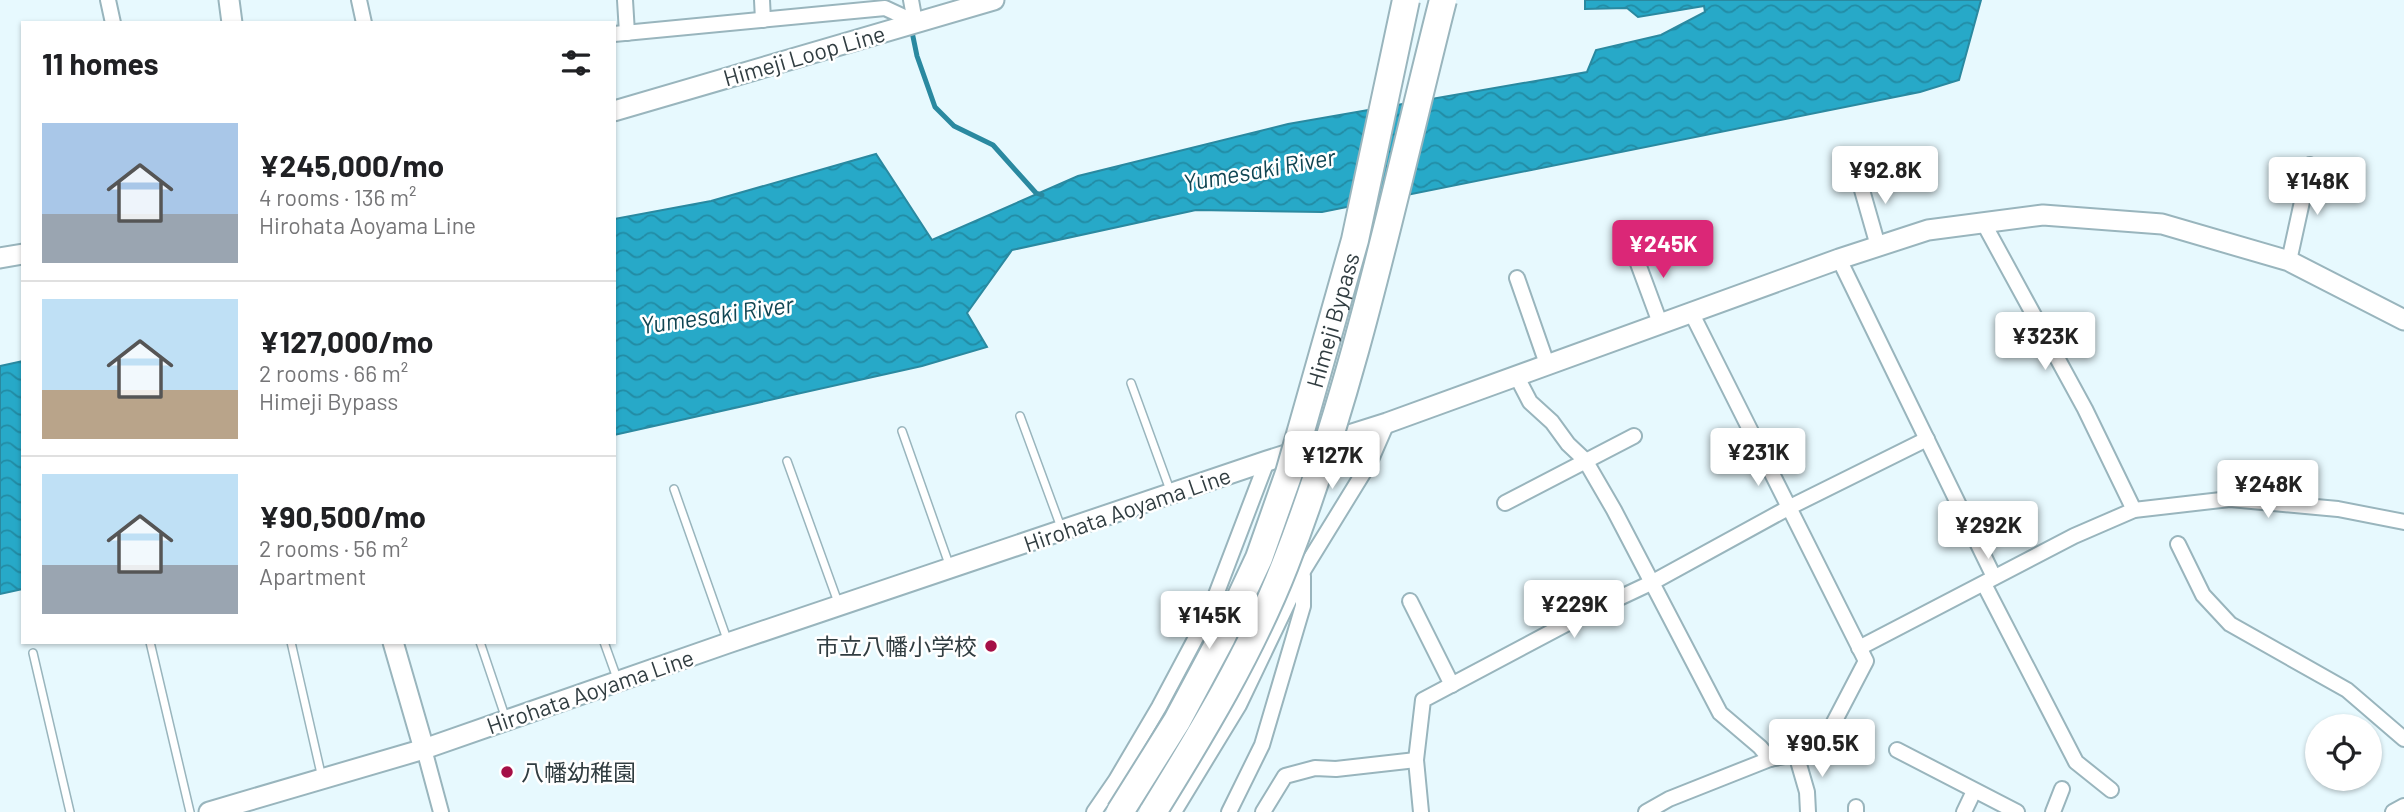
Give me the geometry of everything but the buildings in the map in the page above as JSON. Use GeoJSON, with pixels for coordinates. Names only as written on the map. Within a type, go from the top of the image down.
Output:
{"type":"FeatureCollection","features":[{"type":"Feature","properties":{"kind":"highway","name":"Himeji Bypass"},"geometry":{"type":"LineString","coordinates":[[1120,812],[1177,721],[1222,637],[1259,558],[1289,473],[1355,240],[1406,0]]}},
{"type":"Feature","properties":{"kind":"highway","name":"Himeji Bypass"},"geometry":{"type":"LineString","coordinates":[[1153,812],[1199,739],[1245,652],[1284,567],[1311,493],[1356,349],[1443,0]]}},
{"type":"Feature","properties":{"kind":"main road"},"geometry":{"type":"LineString","coordinates":[[229,0],[232,21]]}},
{"type":"Feature","properties":{"kind":"main road","name":"Himeji Loop Line"},"geometry":{"type":"LineString","coordinates":[[616,110],[994,0]]}},
{"type":"Feature","properties":{"kind":"main road","name":"Hirohata Aoyama Line"},"geometry":{"type":"LineString","coordinates":[[209,812],[424,749],[728,643],[1387,423],[1839,259],[1928,230],[2043,215],[2162,224],[2289,261],[2404,320]]}},
{"type":"Feature","properties":{"kind":"main road"},"geometry":{"type":"LineString","coordinates":[[0,258],[21,254]]}},
{"type":"Feature","properties":{"kind":"main road"},"geometry":{"type":"LineString","coordinates":[[394,644],[424,749]]}},
{"type":"Feature","properties":{"kind":"street"},"geometry":{"type":"LineString","coordinates":[[108,0],[113,21]]}},
{"type":"Feature","properties":{"kind":"street"},"geometry":{"type":"LineString","coordinates":[[359,0],[364,21]]}},
{"type":"Feature","properties":{"kind":"street"},"geometry":{"type":"LineString","coordinates":[[625,0],[621,34],[886,8],[915,22]]}},
{"type":"Feature","properties":{"kind":"street"},"geometry":{"type":"LineString","coordinates":[[762,0],[763,20]]}},
{"type":"Feature","properties":{"kind":"street"},"geometry":{"type":"LineString","coordinates":[[911,0],[915,22]]}},
{"type":"Feature","properties":{"kind":"street"},"geometry":{"type":"LineString","coordinates":[[2289,261],[2310,165]]}},
{"type":"Feature","properties":{"kind":"street"},"geometry":{"type":"LineString","coordinates":[[1858,176],[1878,246]]}},
{"type":"Feature","properties":{"kind":"street"},"geometry":{"type":"LineString","coordinates":[[1983,222],[2085,409],[2134,510]]}},
{"type":"Feature","properties":{"kind":"street"},"geometry":{"type":"LineString","coordinates":[[1633,250],[1660,323]]}},
{"type":"Feature","properties":{"kind":"street"},"geometry":{"type":"LineString","coordinates":[[1839,259],[1927,439],[1989,581],[2076,762],[2111,790]]}},
{"type":"Feature","properties":{"kind":"street"},"geometry":{"type":"LineString","coordinates":[[1517,278],[1546,364]]}},
{"type":"Feature","properties":{"kind":"street"},"geometry":{"type":"LineString","coordinates":[[1646,812],[1669,799],[1770,759],[1808,751],[1830,730],[1866,661],[1691,312]]}},
{"type":"Feature","properties":{"kind":"street"},"geometry":{"type":"LineString","coordinates":[[1516,375],[1530,402],[1552,422],[1568,444],[1585,460],[1653,582],[1720,713],[1770,759]]}},
{"type":"Feature","properties":{"kind":"street"},"geometry":{"type":"LineString","coordinates":[[1174,812],[1238,705],[1303,571],[1370,463],[1387,423]]}},
{"type":"Feature","properties":{"kind":"street"},"geometry":{"type":"LineString","coordinates":[[1505,503],[1634,436]]}},
{"type":"Feature","properties":{"kind":"street"},"geometry":{"type":"LineString","coordinates":[[1421,812],[1416,760],[1423,700],[1585,614],[1653,582],[1788,508],[1927,439]]}},
{"type":"Feature","properties":{"kind":"street"},"geometry":{"type":"LineString","coordinates":[[1094,812],[1159,707],[1209,613],[1267,461]]}},
{"type":"Feature","properties":{"kind":"street"},"geometry":{"type":"LineString","coordinates":[[1859,648],[2074,536],[2134,510],[2230,499],[2338,509],[2404,522]]}},
{"type":"Feature","properties":{"kind":"street"},"geometry":{"type":"LineString","coordinates":[[2178,544],[2203,595],[2230,624],[2347,690],[2404,739]]}},
{"type":"Feature","properties":{"kind":"street"},"geometry":{"type":"LineString","coordinates":[[1229,812],[1262,746],[1303,606],[1303,571]]}},
{"type":"Feature","properties":{"kind":"street"},"geometry":{"type":"LineString","coordinates":[[1410,601],[1452,685]]}},
{"type":"Feature","properties":{"kind":"street"},"geometry":{"type":"LineString","coordinates":[[424,749],[441,812]]}},
{"type":"Feature","properties":{"kind":"street"},"geometry":{"type":"LineString","coordinates":[[1897,750],[2017,812]]}},
{"type":"Feature","properties":{"kind":"street"},"geometry":{"type":"LineString","coordinates":[[1796,754],[1807,792],[1808,812]]}},
{"type":"Feature","properties":{"kind":"street"},"geometry":{"type":"LineString","coordinates":[[1263,812],[1285,776],[1315,768],[1336,769],[1416,760]]}},
{"type":"Feature","properties":{"kind":"street"},"geometry":{"type":"LineString","coordinates":[[2053,812],[2062,789]]}},
{"type":"Feature","properties":{"kind":"street"},"geometry":{"type":"LineString","coordinates":[[1964,812],[1974,791]]}},
{"type":"Feature","properties":{"kind":"street"},"geometry":{"type":"LineString","coordinates":[[2393,812],[2404,806]]}},
{"type":"Feature","properties":{"kind":"lane"},"geometry":{"type":"LineString","coordinates":[[1131,383],[1172,494]]}},
{"type":"Feature","properties":{"kind":"lane"},"geometry":{"type":"LineString","coordinates":[[1020,416],[1062,530]]}},
{"type":"Feature","properties":{"kind":"lane"},"geometry":{"type":"LineString","coordinates":[[902,431],[950,568]]}},
{"type":"Feature","properties":{"kind":"lane"},"geometry":{"type":"LineString","coordinates":[[787,461],[839,606]]}},
{"type":"Feature","properties":{"kind":"lane"},"geometry":{"type":"LineString","coordinates":[[674,489],[728,643]]}},
{"type":"Feature","properties":{"kind":"lane"},"geometry":{"type":"LineString","coordinates":[[150,644],[191,812]]}},
{"type":"Feature","properties":{"kind":"lane"},"geometry":{"type":"LineString","coordinates":[[291,644],[323,779]]}},
{"type":"Feature","properties":{"kind":"lane"},"geometry":{"type":"LineString","coordinates":[[481,644],[507,720]]}},
{"type":"Feature","properties":{"kind":"lane"},"geometry":{"type":"LineString","coordinates":[[605,644],[618,681]]}},
{"type":"Feature","properties":{"kind":"lane"},"geometry":{"type":"LineString","coordinates":[[33,653],[70,812]]}},
{"type":"Feature","properties":{"kind":"water","name":"Yumesaki River"},"geometry":{"type":"Polygon","coordinates":[[[1585,0],[1981,0],[1959,80],[1920,92],[1322,212],[1196,210],[1012,250],[967,313],[987,347],[922,366],[616,435],[616,219],[711,201],[876,154],[932,240],[1078,176],[1288,124],[1587,72],[1596,50],[1661,35],[1705,12],[1704,6],[1638,17],[1627,8],[1585,9],[1585,0]]]}},
{"type":"Feature","properties":{"kind":"water"},"geometry":{"type":"Polygon","coordinates":[[[21,361],[21,589],[0,594],[0,366],[21,361]]]}},
{"type":"Feature","properties":{"kind":"waterway"},"geometry":{"type":"LineString","coordinates":[[911,27],[917,56],[935,107],[954,126],[993,145],[1036,193],[1042,195]]}},
{"type":"Feature","properties":{"kind":"place","name":"市立八幡小学校"},"geometry":{"type":"Point","coordinates":[991,646]}},
{"type":"Feature","properties":{"kind":"place","name":"八幡幼稚園"},"geometry":{"type":"Point","coordinates":[507,772]}}]}
